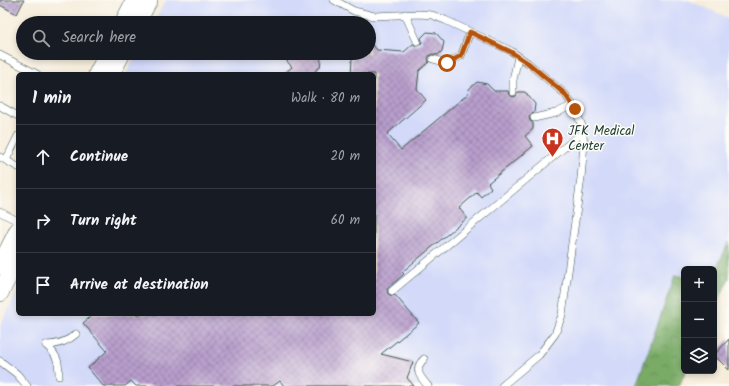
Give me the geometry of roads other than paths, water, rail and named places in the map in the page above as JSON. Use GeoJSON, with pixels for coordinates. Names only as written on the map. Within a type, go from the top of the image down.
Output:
{"type":"FeatureCollection","features":[{"type":"Feature","properties":{"kind":"street"},"geometry":{"type":"LineString","coordinates":[[127,16],[135,0]]}},
{"type":"Feature","properties":{"kind":"street"},"geometry":{"type":"LineString","coordinates":[[141,16],[149,0]]}},
{"type":"Feature","properties":{"kind":"street"},"geometry":{"type":"LineString","coordinates":[[98,72],[104,60]]}},
{"type":"Feature","properties":{"kind":"street"},"geometry":{"type":"LineString","coordinates":[[112,72],[118,60]]}},
{"type":"Feature","properties":{"kind":"street"},"geometry":{"type":"LineString","coordinates":[[0,266],[16,234]]}},
{"type":"Feature","properties":{"kind":"street"},"geometry":{"type":"LineString","coordinates":[[0,293],[16,262]]}},
{"type":"Feature","properties":{"kind":"lane"},"geometry":{"type":"LineString","coordinates":[[334,0],[354,11],[374,16],[419,14],[432,15],[445,20],[511,52],[565,94],[573,105],[582,126],[584,144],[581,178],[562,315],[556,334],[539,355],[502,386]]}},
{"type":"Feature","properties":{"kind":"lane"},"geometry":{"type":"LineString","coordinates":[[405,14],[417,41]]}},
{"type":"Feature","properties":{"kind":"lane"},"geometry":{"type":"LineString","coordinates":[[433,59],[447,63],[461,56],[470,32]]}},
{"type":"Feature","properties":{"kind":"lane"},"geometry":{"type":"LineString","coordinates":[[0,55],[33,72]]}},
{"type":"Feature","properties":{"kind":"lane"},"geometry":{"type":"LineString","coordinates":[[513,92],[513,80],[518,57]]}},
{"type":"Feature","properties":{"kind":"lane"},"geometry":{"type":"LineString","coordinates":[[534,118],[556,113],[573,105]]}},
{"type":"Feature","properties":{"kind":"lane"},"geometry":{"type":"LineString","coordinates":[[0,106],[16,115]]}},
{"type":"Feature","properties":{"kind":"lane"},"geometry":{"type":"LineString","coordinates":[[392,291],[583,132]]}},
{"type":"Feature","properties":{"kind":"lane"},"geometry":{"type":"LineString","coordinates":[[16,139],[3,159],[16,165]]}},
{"type":"Feature","properties":{"kind":"lane"},"geometry":{"type":"LineString","coordinates":[[0,212],[16,220]]}},
{"type":"Feature","properties":{"kind":"lane"},"geometry":{"type":"LineString","coordinates":[[59,376],[57,358],[46,345],[60,344],[68,341],[76,334]]}},
{"type":"Feature","properties":{"kind":"lane"},"geometry":{"type":"LineString","coordinates":[[424,359],[420,362],[418,372],[428,386]]}},
{"type":"Feature","properties":{"kind":"lane"},"geometry":{"type":"LineString","coordinates":[[0,361],[17,374],[27,386]]}},
{"type":"Feature","properties":{"kind":"place","name":"JFK Medical Center"},"geometry":{"type":"Point","coordinates":[552,158]}}]}
